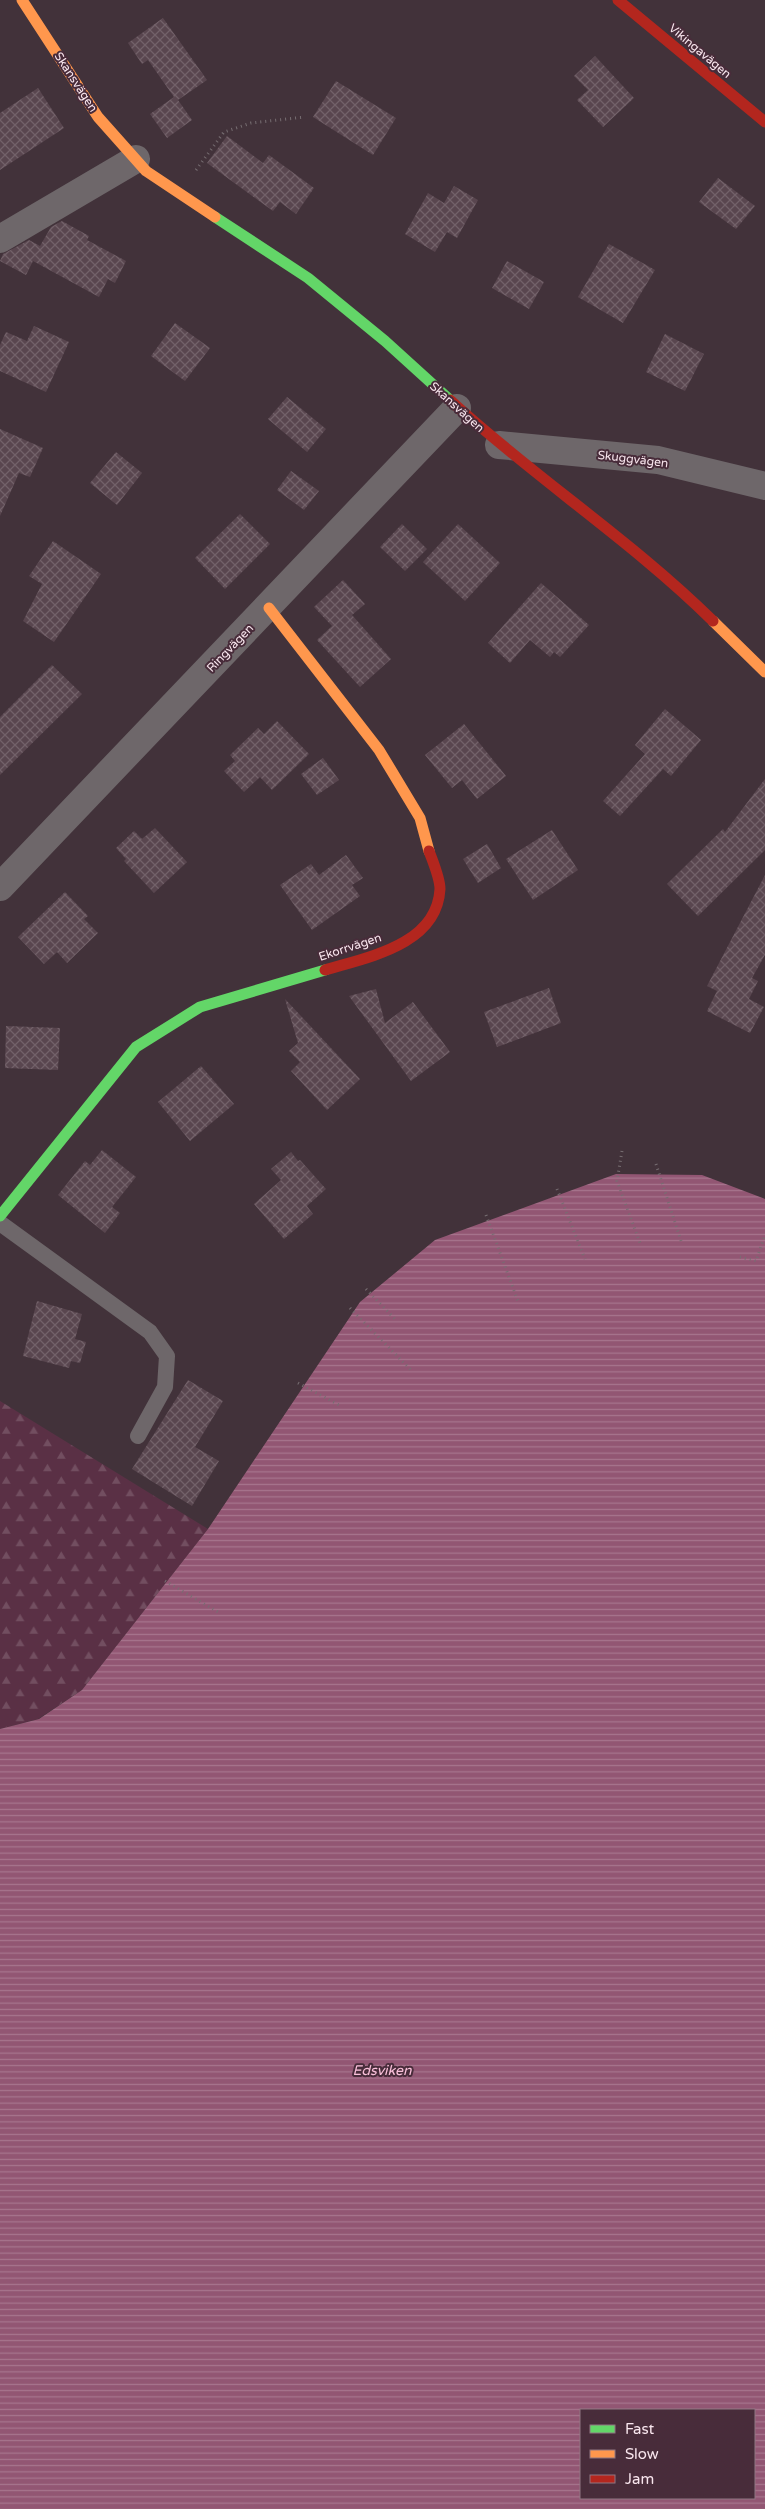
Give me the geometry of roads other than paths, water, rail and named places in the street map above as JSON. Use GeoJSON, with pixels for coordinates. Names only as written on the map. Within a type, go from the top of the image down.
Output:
{"type":"FeatureCollection","features":[{"type":"Feature","properties":{"kind":"street","name":"Skansvägen"},"geometry":{"type":"LineString","coordinates":[[22,0],[98,117],[146,171],[308,278],[384,341],[499,445],[680,588],[765,672]]}},
{"type":"Feature","properties":{"kind":"street","name":"Vikingavägen"},"geometry":{"type":"LineString","coordinates":[[618,0],[765,122]]}},
{"type":"Feature","properties":{"kind":"street"},"geometry":{"type":"LineString","coordinates":[[0,239],[136,159]]}},
{"type":"Feature","properties":{"kind":"street","name":"Ringvägen"},"geometry":{"type":"LineString","coordinates":[[0,887],[269,608],[457,408]]}},
{"type":"Feature","properties":{"kind":"street","name":"Skuggvägen"},"geometry":{"type":"LineString","coordinates":[[499,445],[658,460],[765,486]]}},
{"type":"Feature","properties":{"kind":"street","name":"Ekorrvägen"},"geometry":{"type":"LineString","coordinates":[[0,1216],[136,1047],[200,1008],[405,943],[432,919],[440,888],[420,818],[379,750],[269,608]]}},
{"type":"Feature","properties":{"kind":"lane"},"geometry":{"type":"LineString","coordinates":[[0,1223],[150,1332],[167,1356],[165,1387],[138,1436]]}},
{"type":"Feature","properties":{"kind":"water","name":"Edsviken"},"geometry":{"type":"Polygon","coordinates":[[[616,1174],[702,1175],[765,1199],[765,2509],[0,2509],[0,1729],[39,1719],[82,1690],[208,1529],[360,1302],[435,1240],[616,1174]]]}}]}
